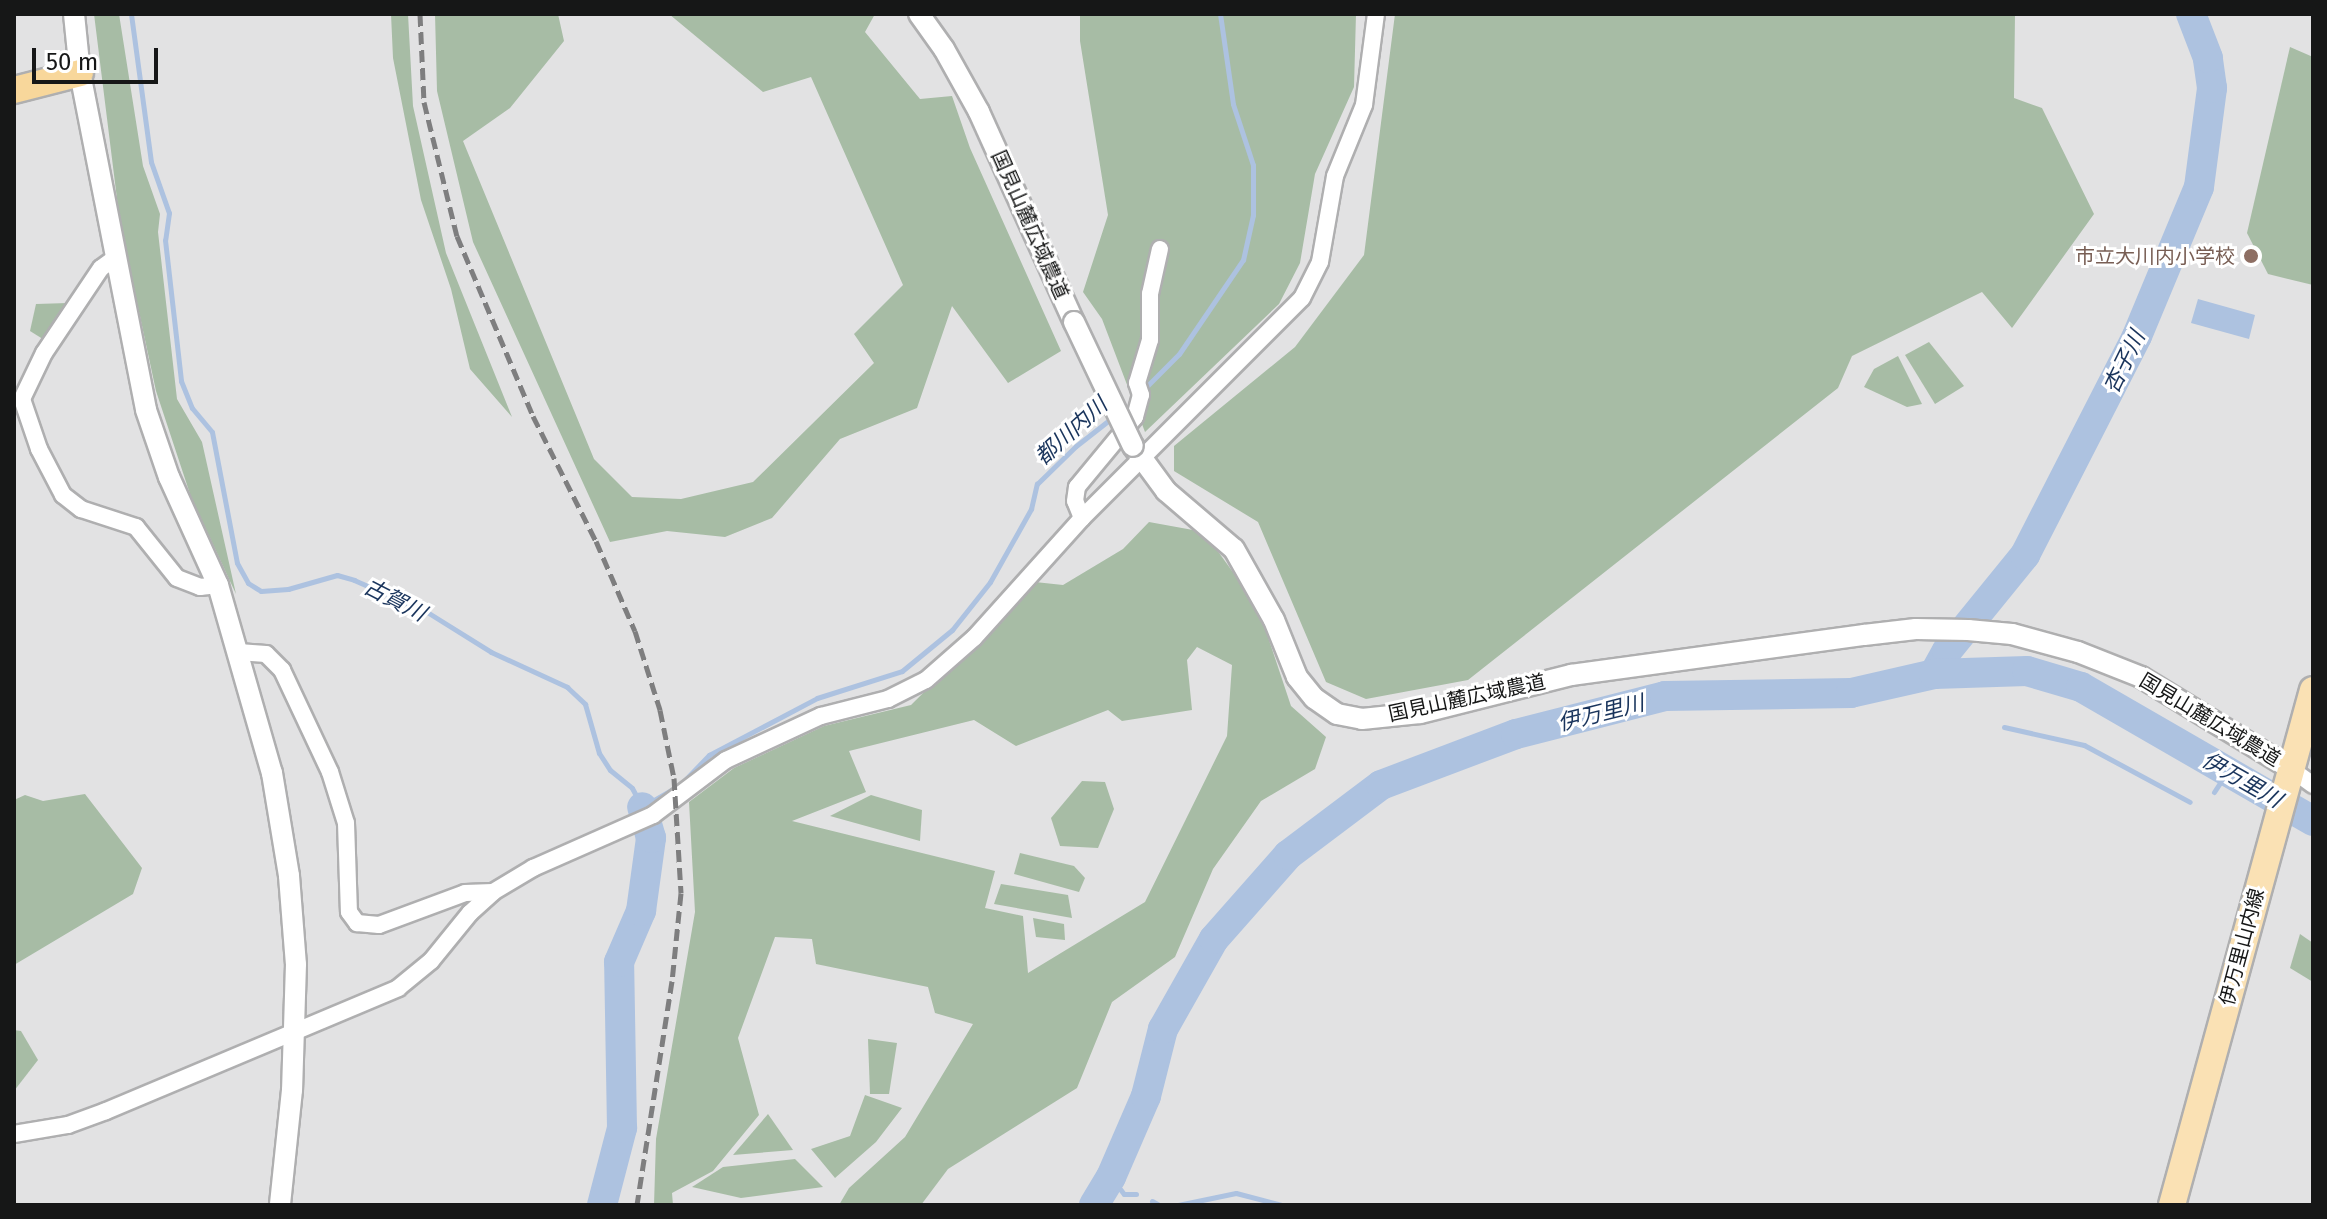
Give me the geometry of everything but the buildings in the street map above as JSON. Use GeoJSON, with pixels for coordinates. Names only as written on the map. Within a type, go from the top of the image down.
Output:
{"type":"FeatureCollection","features":[{"type":"Feature","properties":{"kind":"highway"},"geometry":{"type":"LineString","coordinates":[[14,90],[80,73]]}},
{"type":"Feature","properties":{"kind":"main road","name":"伊万里山内線"},"geometry":{"type":"LineString","coordinates":[[2172,1205],[2273,835],[2298,776],[2313,690]]}},
{"type":"Feature","properties":{"kind":"street"},"geometry":{"type":"LineString","coordinates":[[74,14],[80,73],[146,410],[169,477],[218,585],[272,773],[289,876],[296,964],[294,1031],[280,1205]]}},
{"type":"Feature","properties":{"kind":"street","name":"国見山麓広域農道"},"geometry":{"type":"LineString","coordinates":[[919,14],[944,49],[979,112],[1074,322],[1138,453],[1166,491],[1234,549],[1274,620],[1297,677],[1314,698],[1337,714],[1362,719],[1420,713],[1571,675],[1916,629],[2012,634],[2078,652],[2141,677],[2298,776]]}},
{"type":"Feature","properties":{"kind":"street"},"geometry":{"type":"LineString","coordinates":[[14,1134],[68,1125],[106,1111],[398,988],[431,961],[470,913],[493,892],[533,868],[647,818],[726,760],[821,716],[888,699],[926,680],[974,638],[1138,453],[1302,298],[1320,262],[1335,176],[1364,105],[1376,14]]}},
{"type":"Feature","properties":{"kind":"street"},"geometry":{"type":"LineString","coordinates":[[1082,518],[1075,501],[1077,487],[1135,417],[1150,340],[1150,294],[1160,249]]}},
{"type":"Feature","properties":{"kind":"street"},"geometry":{"type":"LineString","coordinates":[[115,258],[101,268],[44,353],[22,399],[39,449],[63,495],[81,509],[136,527],[177,578],[200,587],[218,585]]}},
{"type":"Feature","properties":{"kind":"street"},"geometry":{"type":"LineString","coordinates":[[238,652],[266,654],[282,670],[330,772],[346,823],[349,912],[357,923],[379,925],[465,893],[493,892]]}},
{"type":"Feature","properties":{"kind":"green space"},"geometry":{"type":"Polygon","coordinates":[[[94,14],[119,14],[143,166],[160,214],[158,232],[177,399],[202,442],[236,594],[191,497],[156,391],[120,223],[94,14]]]}},
{"type":"Feature","properties":{"kind":"green space"},"geometry":{"type":"Polygon","coordinates":[[[391,14],[408,14],[413,106],[446,253],[512,417],[470,369],[451,289],[421,200],[393,58],[391,14]]]}},
{"type":"Feature","properties":{"kind":"green space"},"geometry":{"type":"Polygon","coordinates":[[[435,14],[558,14],[564,41],[510,108],[463,141],[594,459],[632,497],[681,499],[753,482],[874,363],[854,334],[903,285],[811,77],[763,92],[669,14],[875,14],[865,32],[920,99],[952,96],[970,148],[1061,351],[1008,383],[952,306],[917,408],[840,439],[772,518],[725,537],[667,531],[610,542],[473,242],[437,91],[435,14]]]}},
{"type":"Feature","properties":{"kind":"green space"},"geometry":{"type":"Polygon","coordinates":[[[1080,14],[1356,14],[1354,87],[1315,174],[1300,263],[1279,304],[1145,432],[1102,319],[1083,292],[1108,215],[1080,41],[1080,14]]]}},
{"type":"Feature","properties":{"kind":"green space"},"geometry":{"type":"Polygon","coordinates":[[[1395,14],[2015,14],[2014,98],[2042,108],[2094,214],[2012,328],[1982,292],[1852,356],[1838,388],[1468,680],[1366,699],[1326,682],[1258,522],[1174,471],[1174,446],[1295,347],[1364,255],[1395,14]]]}},
{"type":"Feature","properties":{"kind":"green space"},"geometry":{"type":"Polygon","coordinates":[[[2290,47],[2313,57],[2313,285],[2268,274],[2247,233],[2290,47]]]}},
{"type":"Feature","properties":{"kind":"green space"},"geometry":{"type":"Polygon","coordinates":[[[68,303],[46,341],[30,331],[36,304],[68,303]]]}},
{"type":"Feature","properties":{"kind":"green space"},"geometry":{"type":"Polygon","coordinates":[[[1929,342],[1964,386],[1935,404],[1905,355],[1929,342]]]}},
{"type":"Feature","properties":{"kind":"green space"},"geometry":{"type":"Polygon","coordinates":[[[1898,356],[1922,404],[1907,407],[1864,387],[1874,369],[1898,356]]]}},
{"type":"Feature","properties":{"kind":"green space"},"geometry":{"type":"Polygon","coordinates":[[[1149,522],[1204,532],[1258,607],[1291,706],[1326,737],[1315,769],[1261,801],[1213,869],[1175,957],[1112,1002],[1077,1088],[948,1169],[921,1205],[839,1205],[849,1188],[905,1137],[973,1024],[935,1013],[928,987],[816,964],[812,939],[775,937],[738,1038],[759,1115],[713,1171],[672,1193],[673,1205],[654,1205],[656,1139],[695,912],[689,802],[734,768],[824,726],[911,705],[1035,582],[1063,585],[1123,549],[1149,522]],[[1197,647],[1187,660],[1192,710],[1122,721],[1108,710],[1016,746],[974,720],[849,751],[866,792],[792,821],[995,871],[985,908],[1023,916],[1028,973],[1145,902],[1227,736],[1232,665],[1197,647]]]}},
{"type":"Feature","properties":{"kind":"green space"},"geometry":{"type":"Polygon","coordinates":[[[1082,781],[1105,782],[1114,809],[1098,848],[1060,846],[1051,818],[1082,781]]]}},
{"type":"Feature","properties":{"kind":"green space"},"geometry":{"type":"Polygon","coordinates":[[[85,794],[142,868],[133,894],[14,965],[14,800],[25,795],[43,801],[85,794]]]}},
{"type":"Feature","properties":{"kind":"green space"},"geometry":{"type":"Polygon","coordinates":[[[871,795],[922,810],[920,841],[830,816],[871,795]]]}},
{"type":"Feature","properties":{"kind":"green space"},"geometry":{"type":"Polygon","coordinates":[[[1020,853],[1074,866],[1085,878],[1079,892],[1014,874],[1020,853]]]}},
{"type":"Feature","properties":{"kind":"green space"},"geometry":{"type":"Polygon","coordinates":[[[1001,884],[1068,895],[1072,918],[994,904],[1001,884]]]}},
{"type":"Feature","properties":{"kind":"green space"},"geometry":{"type":"Polygon","coordinates":[[[1033,918],[1064,924],[1065,940],[1036,937],[1033,918]]]}},
{"type":"Feature","properties":{"kind":"green space"},"geometry":{"type":"Polygon","coordinates":[[[2300,934],[2313,943],[2313,982],[2290,968],[2300,934]]]}},
{"type":"Feature","properties":{"kind":"green space"},"geometry":{"type":"Polygon","coordinates":[[[14,1030],[21,1031],[38,1060],[14,1091],[14,1030]]]}},
{"type":"Feature","properties":{"kind":"green space"},"geometry":{"type":"Polygon","coordinates":[[[868,1039],[897,1043],[889,1094],[870,1094],[868,1039]]]}},
{"type":"Feature","properties":{"kind":"green space"},"geometry":{"type":"Polygon","coordinates":[[[865,1095],[902,1108],[876,1142],[835,1178],[811,1149],[850,1136],[865,1095]]]}},
{"type":"Feature","properties":{"kind":"green space"},"geometry":{"type":"Polygon","coordinates":[[[768,1114],[793,1150],[733,1155],[768,1114]]]}},
{"type":"Feature","properties":{"kind":"green space"},"geometry":{"type":"Polygon","coordinates":[[[795,1159],[823,1187],[741,1198],[692,1187],[723,1167],[795,1159]]]}},
{"type":"Feature","properties":{"kind":"water"},"geometry":{"type":"Polygon","coordinates":[[[2198,299],[2255,315],[2249,339],[2191,323],[2198,299]]]}},
{"type":"Feature","properties":{"kind":"waterway","name":"古賀川"},"geometry":{"type":"LineString","coordinates":[[131,14],[151,162],[169,213],[165,240],[181,381],[192,408],[212,432],[237,563],[248,583],[261,591],[288,589],[337,575],[354,580],[427,612],[491,652],[567,687],[585,704],[599,753],[610,770],[632,788],[642,807],[680,785],[709,755],[817,698],[902,671],[952,630],[990,582],[1031,509],[1037,484],[1076,446],[1113,417]]}},
{"type":"Feature","properties":{"kind":"waterway","name":"都川内川"},"geometry":{"type":"LineString","coordinates":[[1144,389],[1179,354],[1243,260],[1253,215],[1253,165],[1233,104],[1220,14]]}},
{"type":"Feature","properties":{"kind":"waterway","name":"杏子川"},"geometry":{"type":"LineString","coordinates":[[1934,674],[1947,651],[2025,555],[2137,336],[2199,187],[2212,88],[2208,58],[2191,14]]}},
{"type":"Feature","properties":{"kind":"waterway","name":"伊万里川"},"geometry":{"type":"LineString","coordinates":[[1094,1205],[1111,1177],[1146,1096],[1163,1029],[1214,939],[1288,855],[1381,785],[1516,734],[1665,696],[1851,693],[1934,674],[2027,671],[2081,687],[2313,821]]}},
{"type":"Feature","properties":{"kind":"waterway"},"geometry":{"type":"LineString","coordinates":[[2004,727],[2084,745],[2190,802]]}},
{"type":"Feature","properties":{"kind":"waterway"},"geometry":{"type":"LineString","coordinates":[[2214,792],[2227,772]]}},
{"type":"Feature","properties":{"kind":"waterway","name":"古賀川"},"geometry":{"type":"LineString","coordinates":[[602,1205],[622,1128],[619,962],[641,911],[651,838],[642,807]]}},
{"type":"Feature","properties":{"kind":"waterway"},"geometry":{"type":"LineString","coordinates":[[1111,1177],[1124,1194],[1136,1194]]}},
{"type":"Feature","properties":{"kind":"waterway"},"geometry":{"type":"LineString","coordinates":[[1178,1205],[1236,1193],[1282,1205]]}},
{"type":"Feature","properties":{"kind":"waterway"},"geometry":{"type":"LineString","coordinates":[[1152,1201],[1159,1205]]}},
{"type":"Feature","properties":{"kind":"railway"},"geometry":{"type":"LineString","coordinates":[[420,14],[424,102],[457,236],[533,416],[596,541],[635,631],[660,710],[674,778],[681,893],[672,981],[637,1205]]}},
{"type":"Feature","properties":{"kind":"place","name":"市立大川内小学校"},"geometry":{"type":"Point","coordinates":[2251,256]}}]}
